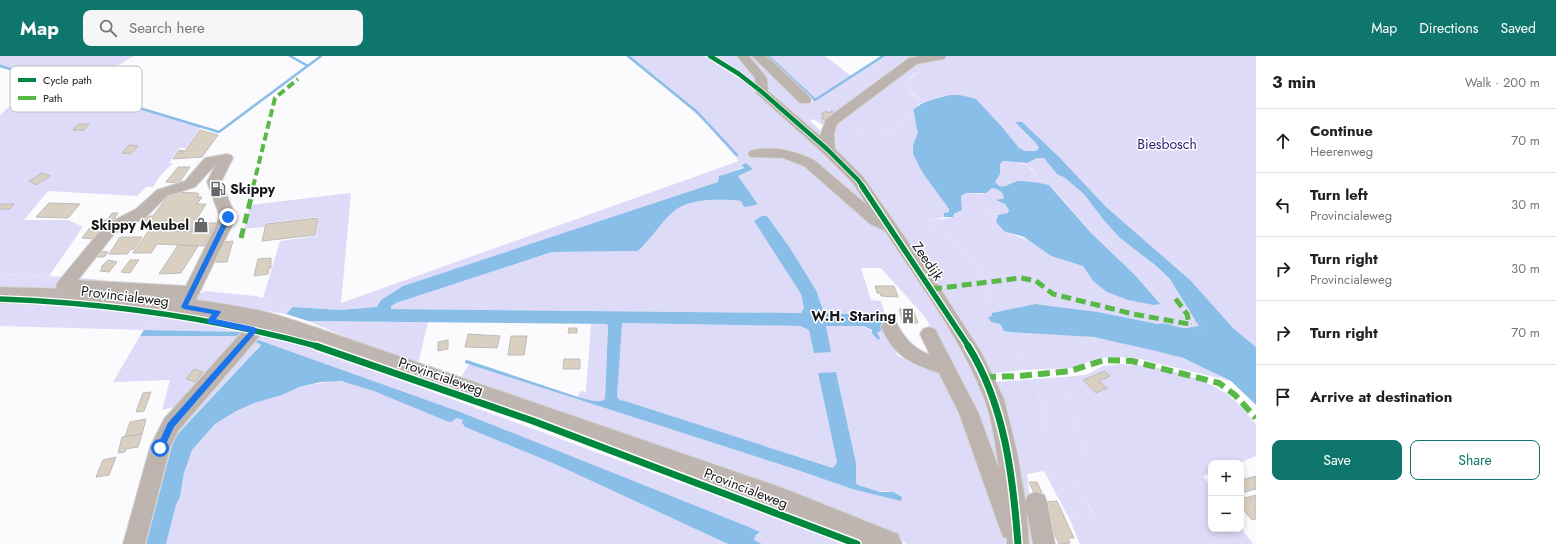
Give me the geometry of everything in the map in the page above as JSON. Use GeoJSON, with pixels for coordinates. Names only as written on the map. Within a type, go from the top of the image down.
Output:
{"type":"FeatureCollection","features":[{"type":"Feature","properties":{"kind":"main road","name":"Provincialeweg"},"geometry":{"type":"LineString","coordinates":[[0,295],[94,293],[129,295],[161,303],[187,300],[263,320],[326,340],[776,499],[888,544]]}},
{"type":"Feature","properties":{"kind":"street","name":"Zeedijk"},"geometry":{"type":"LineString","coordinates":[[743,56],[761,78],[762,92],[828,150],[858,180],[892,229],[972,352],[994,399],[1007,452],[1015,505],[1017,544]]}},
{"type":"Feature","properties":{"kind":"street"},"geometry":{"type":"LineString","coordinates":[[758,56],[805,100]]}},
{"type":"Feature","properties":{"kind":"street"},"geometry":{"type":"LineString","coordinates":[[828,150],[826,134],[832,122],[913,61],[921,57],[940,56]]}},
{"type":"Feature","properties":{"kind":"street"},"geometry":{"type":"LineString","coordinates":[[755,154],[768,152],[781,154],[801,159],[809,163],[875,220],[892,229]]}},
{"type":"Feature","properties":{"kind":"street"},"geometry":{"type":"LineString","coordinates":[[94,293],[64,286],[110,229],[141,213],[162,193],[190,184],[210,161],[226,158],[214,182],[228,217],[187,300]]}},
{"type":"Feature","properties":{"kind":"street"},"geometry":{"type":"LineString","coordinates":[[134,544],[160,448],[171,425],[263,320]]}},
{"type":"Feature","properties":{"kind":"street"},"geometry":{"type":"LineString","coordinates":[[890,327],[894,337],[902,348],[924,361],[947,368]]}},
{"type":"Feature","properties":{"kind":"street","name":"Zeedijk"},"geometry":{"type":"LineString","coordinates":[[929,334],[968,412],[1017,544]]}},
{"type":"Feature","properties":{"kind":"street"},"geometry":{"type":"LineString","coordinates":[[1036,502],[1044,544]]}},
{"type":"Feature","properties":{"kind":"path"},"geometry":{"type":"LineString","coordinates":[[1036,304],[1037,310]]}},
{"type":"Feature","properties":{"kind":"path"},"geometry":{"type":"LineString","coordinates":[[1190,312],[1195,312]]}},
{"type":"Feature","properties":{"kind":"path"},"geometry":{"type":"LineString","coordinates":[[1171,322],[1173,328]]}},
{"type":"Feature","properties":{"kind":"path"},"geometry":{"type":"LineString","coordinates":[[1195,322],[1206,322]]}},
{"type":"Feature","properties":{"kind":"path"},"geometry":{"type":"LineString","coordinates":[[1191,324],[1204,336]]}},
{"type":"Feature","properties":{"kind":"green space"},"geometry":{"type":"Polygon","coordinates":[[[0,56],[134,56],[117,66],[10,66],[10,68],[0,65],[0,56]]]}},
{"type":"Feature","properties":{"kind":"green space"},"geometry":{"type":"Polygon","coordinates":[[[626,56],[704,56],[755,89],[789,118],[857,184],[945,322],[987,400],[1009,506],[951,366],[925,317],[881,268],[861,268],[871,300],[881,301],[885,314],[824,313],[816,290],[790,248],[767,216],[754,221],[801,294],[804,308],[801,313],[391,309],[391,306],[396,303],[552,252],[638,251],[669,215],[688,204],[706,200],[741,201],[743,205],[757,203],[738,176],[753,169],[744,167],[719,176],[718,182],[403,286],[393,292],[377,307],[339,310],[293,307],[263,298],[280,241],[316,236],[319,217],[266,223],[265,227],[244,229],[250,205],[351,193],[341,303],[739,161],[704,121],[673,93],[626,56]]]}},
{"type":"Feature","properties":{"kind":"green space"},"geometry":{"type":"Polygon","coordinates":[[[712,56],[741,56],[757,75],[756,84],[712,56]]]}},
{"type":"Feature","properties":{"kind":"green space"},"geometry":{"type":"Polygon","coordinates":[[[746,56],[756,56],[808,105],[814,100],[768,56],[825,56],[851,76],[883,56],[929,56],[844,109],[824,126],[814,119],[810,121],[823,133],[819,138],[768,94],[746,56]],[[880,61],[824,99],[841,94],[851,98],[885,76],[877,70],[884,64],[880,61]]]}},
{"type":"Feature","properties":{"kind":"green space","name":"Biesbosch"},"geometry":{"type":"Polygon","coordinates":[[[934,56],[1256,56],[1256,347],[917,72],[906,81],[903,86],[910,93],[925,102],[919,104],[913,110],[915,115],[909,113],[890,133],[869,123],[854,127],[883,153],[904,157],[913,153],[922,172],[949,209],[949,212],[944,214],[944,217],[930,220],[928,228],[947,239],[964,256],[973,261],[992,313],[992,316],[988,317],[991,322],[1000,324],[1004,331],[1009,332],[1023,370],[987,374],[839,155],[831,136],[835,125],[914,63],[934,56]]]}},
{"type":"Feature","properties":{"kind":"green space"},"geometry":{"type":"Polygon","coordinates":[[[10,106],[10,112],[142,112],[142,109],[201,127],[186,148],[179,148],[169,163],[173,163],[160,176],[153,187],[146,187],[137,196],[48,191],[24,220],[68,220],[83,227],[49,276],[0,274],[0,115],[10,106]]]}},
{"type":"Feature","properties":{"kind":"green space"},"geometry":{"type":"Polygon","coordinates":[[[1003,161],[1017,162],[1026,165],[1033,171],[1041,183],[1015,181],[1003,186],[997,185],[994,182],[1000,174],[1000,164],[1003,161]]]}},
{"type":"Feature","properties":{"kind":"green space"},"geometry":{"type":"Polygon","coordinates":[[[992,188],[1003,194],[1004,198],[998,199],[998,201],[1005,204],[1009,210],[1008,213],[998,215],[981,207],[962,204],[961,196],[966,193],[982,194],[992,188]]]}},
{"type":"Feature","properties":{"kind":"green space"},"geometry":{"type":"Polygon","coordinates":[[[189,312],[221,324],[246,331],[144,330],[189,312]]]}},
{"type":"Feature","properties":{"kind":"green space"},"geometry":{"type":"Polygon","coordinates":[[[621,323],[800,326],[809,330],[811,338],[830,350],[825,326],[864,326],[879,336],[876,333],[885,328],[898,356],[945,374],[1010,544],[907,544],[881,530],[460,379],[469,364],[794,468],[852,489],[901,500],[886,491],[880,492],[856,483],[856,463],[836,372],[818,374],[837,462],[833,468],[620,400],[617,397],[617,394],[621,323]]]}},
{"type":"Feature","properties":{"kind":"green space"},"geometry":{"type":"Polygon","coordinates":[[[591,324],[607,324],[608,326],[605,399],[599,401],[592,401],[578,397],[580,391],[586,392],[591,324]]]}},
{"type":"Feature","properties":{"kind":"green space"},"geometry":{"type":"Polygon","coordinates":[[[255,332],[276,337],[345,360],[806,529],[842,544],[762,544],[754,540],[755,536],[760,533],[744,525],[467,416],[256,342],[261,344],[174,438],[146,544],[141,544],[174,425],[255,332]]]}},
{"type":"Feature","properties":{"kind":"green space"},"geometry":{"type":"Polygon","coordinates":[[[140,336],[241,336],[182,405],[162,410],[170,380],[113,382],[140,336]]]}},
{"type":"Feature","properties":{"kind":"green space"},"geometry":{"type":"Polygon","coordinates":[[[1121,364],[1147,366],[1177,372],[1205,382],[1232,398],[1256,424],[1256,456],[1244,461],[1208,460],[1208,474],[1203,476],[1208,483],[1208,532],[1244,532],[1253,544],[1080,544],[1070,520],[1095,518],[1079,484],[1087,449],[1065,377],[1086,375],[1103,366],[1121,364]]]}},
{"type":"Feature","properties":{"kind":"green space"},"geometry":{"type":"Polygon","coordinates":[[[1037,379],[1044,436],[1044,471],[1027,474],[1034,544],[1027,544],[995,382],[1037,379]]]}},
{"type":"Feature","properties":{"kind":"green space"},"geometry":{"type":"Polygon","coordinates":[[[332,381],[360,385],[376,390],[449,422],[456,418],[463,420],[462,423],[465,427],[555,464],[728,544],[166,544],[176,505],[180,497],[184,473],[192,450],[215,424],[236,410],[254,403],[282,395],[299,387],[332,381]]]}},
{"type":"Feature","properties":{"kind":"shaded area"},"geometry":{"type":"Polygon","coordinates":[[[1089,56],[1081,64],[1083,69],[1087,73],[1112,81],[1121,89],[1119,91],[1101,93],[1070,102],[1070,111],[1068,114],[1031,104],[1025,104],[1018,107],[1023,117],[1022,122],[1015,122],[1039,148],[1036,151],[1030,151],[1022,149],[1018,146],[988,111],[971,99],[951,95],[925,102],[903,88],[906,81],[916,74],[918,68],[934,62],[948,63],[964,71],[977,68],[986,61],[990,61],[998,66],[1017,73],[1036,75],[1051,73],[1050,70],[1037,63],[1032,57],[1089,56]]]}},
{"type":"Feature","properties":{"kind":"shaded area"},"geometry":{"type":"Polygon","coordinates":[[[880,61],[884,64],[877,70],[885,76],[851,99],[844,95],[840,95],[822,100],[880,61]]]}},
{"type":"Feature","properties":{"kind":"shaded area"},"geometry":{"type":"Polygon","coordinates":[[[895,91],[901,93],[905,99],[902,102],[887,102],[882,100],[895,91]]]}},
{"type":"Feature","properties":{"kind":"shaded area"},"geometry":{"type":"Polygon","coordinates":[[[904,112],[915,115],[918,132],[913,145],[913,153],[904,157],[894,158],[883,153],[854,127],[869,123],[890,133],[899,124],[898,115],[904,112]]]}},
{"type":"Feature","properties":{"kind":"shaded area"},"geometry":{"type":"Polygon","coordinates":[[[1239,154],[1247,158],[1247,166],[1241,171],[1252,192],[1237,193],[1229,181],[1219,174],[1211,165],[1212,158],[1216,156],[1239,154]]]}},
{"type":"Feature","properties":{"kind":"shaded area"},"geometry":{"type":"Polygon","coordinates":[[[1033,159],[1046,159],[1057,174],[1064,177],[1084,194],[1110,228],[1170,279],[1200,327],[1183,328],[1098,312],[1036,304],[992,313],[973,261],[964,256],[947,239],[928,228],[929,220],[949,218],[962,210],[962,204],[981,207],[998,215],[996,222],[1012,234],[1028,240],[1051,256],[1083,266],[1093,281],[1159,304],[1135,275],[1091,233],[1056,192],[1049,185],[1041,183],[1032,169],[1024,163],[1030,163],[1033,159]]]}},
{"type":"Feature","properties":{"kind":"shaded area"},"geometry":{"type":"Polygon","coordinates":[[[1062,159],[1100,165],[1140,166],[1136,189],[1164,198],[1171,203],[1192,238],[1201,245],[1205,252],[1203,255],[1196,258],[1200,273],[1178,269],[1106,207],[1062,159]]]}},
{"type":"Feature","properties":{"kind":"shaded area"},"geometry":{"type":"Polygon","coordinates":[[[0,274],[103,280],[92,291],[0,288],[0,274]]]}},
{"type":"Feature","properties":{"kind":"shaded area"},"geometry":{"type":"Polygon","coordinates":[[[205,291],[256,296],[293,307],[286,314],[191,299],[205,291]]]}},
{"type":"Feature","properties":{"kind":"shaded area"},"geometry":{"type":"Polygon","coordinates":[[[0,300],[189,312],[144,330],[0,326],[0,300]]]}},
{"type":"Feature","properties":{"kind":"shaded area"},"geometry":{"type":"Polygon","coordinates":[[[308,321],[428,322],[418,364],[372,348],[308,321]]]}},
{"type":"Feature","properties":{"kind":"shaded area"},"geometry":{"type":"Polygon","coordinates":[[[1009,332],[1066,334],[1124,342],[1180,357],[1231,381],[1140,359],[1121,357],[1098,358],[1074,368],[1023,370],[1009,332]]]}},
{"type":"Feature","properties":{"kind":"shaded area"},"geometry":{"type":"Polygon","coordinates":[[[1065,377],[1087,449],[1079,484],[1095,519],[1070,520],[1044,471],[1044,436],[1037,379],[1065,377]]]}},
{"type":"Feature","properties":{"kind":"water"},"geometry":{"type":"Polygon","coordinates":[[[960,95],[976,99],[1019,148],[1025,151],[1036,151],[1039,148],[1036,143],[1015,122],[1022,122],[1058,156],[1106,207],[1190,280],[1233,328],[1256,347],[1256,405],[1231,381],[1183,358],[1094,337],[1009,332],[1004,331],[1000,324],[991,322],[988,317],[992,316],[992,313],[1035,304],[1098,312],[1183,328],[1199,326],[1170,279],[1119,237],[1084,194],[1064,177],[1057,174],[1044,158],[1037,158],[1027,163],[1003,161],[1000,164],[1000,174],[995,182],[1001,186],[1006,186],[1018,181],[1049,185],[1091,233],[1135,275],[1160,304],[1154,305],[1128,300],[1107,292],[1093,281],[1083,266],[1051,256],[1024,237],[1004,231],[996,222],[998,215],[1008,213],[1009,210],[1005,204],[996,200],[1004,198],[1003,194],[998,190],[992,188],[986,193],[966,193],[961,196],[962,210],[954,214],[953,217],[944,217],[944,213],[949,212],[949,209],[922,172],[913,154],[913,145],[918,132],[913,110],[936,98],[960,95]]]}},
{"type":"Feature","properties":{"kind":"water"},"geometry":{"type":"Polygon","coordinates":[[[746,163],[753,169],[738,176],[757,203],[756,205],[744,207],[741,201],[724,200],[706,200],[688,204],[669,215],[638,251],[552,252],[396,303],[391,306],[391,309],[801,313],[804,308],[801,294],[754,221],[762,216],[767,216],[790,248],[816,290],[824,313],[880,315],[885,328],[877,333],[880,338],[878,340],[872,333],[872,330],[864,326],[826,326],[831,352],[814,353],[809,330],[800,326],[622,323],[617,397],[620,400],[833,468],[837,462],[818,373],[836,372],[856,463],[856,483],[880,492],[893,492],[902,497],[901,501],[852,489],[795,469],[465,363],[467,360],[578,397],[592,401],[599,401],[605,399],[607,324],[308,321],[286,314],[293,307],[340,310],[377,307],[381,300],[403,286],[718,182],[719,176],[744,168],[742,165],[746,163]]]}},
{"type":"Feature","properties":{"kind":"water"},"geometry":{"type":"Polygon","coordinates":[[[144,330],[244,332],[241,336],[140,336],[144,330]]]}},
{"type":"Feature","properties":{"kind":"water"},"geometry":{"type":"Polygon","coordinates":[[[258,340],[460,412],[744,525],[760,532],[755,536],[754,540],[762,544],[728,544],[555,464],[465,427],[462,423],[463,420],[456,418],[449,422],[374,391],[341,381],[321,382],[299,387],[282,395],[254,403],[236,411],[215,424],[192,450],[184,473],[180,497],[176,505],[166,544],[146,544],[174,438],[261,345],[256,342],[258,340]]]}},
{"type":"Feature","properties":{"kind":"building"},"geometry":{"type":"Polygon","coordinates":[[[826,111],[829,113],[832,111],[838,115],[827,121],[821,118],[824,116],[821,114],[826,111]]]}},
{"type":"Feature","properties":{"kind":"building"},"geometry":{"type":"Polygon","coordinates":[[[78,124],[89,124],[84,130],[73,130],[78,124]]]}},
{"type":"Feature","properties":{"kind":"building"},"geometry":{"type":"Polygon","coordinates":[[[200,130],[218,135],[202,157],[173,159],[177,153],[184,152],[178,152],[179,150],[185,151],[200,130]]]}},
{"type":"Feature","properties":{"kind":"building"},"geometry":{"type":"Polygon","coordinates":[[[129,145],[138,146],[131,154],[122,153],[129,145]]]}},
{"type":"Feature","properties":{"kind":"building"},"geometry":{"type":"Polygon","coordinates":[[[178,167],[190,167],[179,183],[166,182],[178,167]]]}},
{"type":"Feature","properties":{"kind":"building"},"geometry":{"type":"Polygon","coordinates":[[[42,173],[50,176],[36,185],[29,181],[42,173]]]}},
{"type":"Feature","properties":{"kind":"building"},"geometry":{"type":"Polygon","coordinates":[[[236,184],[239,191],[234,192],[231,185],[236,184]]]}},
{"type":"Feature","properties":{"kind":"building"},"geometry":{"type":"Polygon","coordinates":[[[171,192],[199,194],[197,197],[202,197],[197,204],[206,204],[194,223],[216,223],[212,231],[139,228],[148,216],[153,216],[171,192]]]}},
{"type":"Feature","properties":{"kind":"building"},"geometry":{"type":"Polygon","coordinates":[[[49,203],[80,204],[68,218],[36,217],[49,203]]]}},
{"type":"Feature","properties":{"kind":"building"},"geometry":{"type":"Polygon","coordinates":[[[0,204],[14,204],[10,209],[0,209],[0,204]]]}},
{"type":"Feature","properties":{"kind":"building"},"geometry":{"type":"Polygon","coordinates":[[[112,213],[118,213],[112,222],[105,225],[93,224],[97,220],[107,220],[112,213]]]}},
{"type":"Feature","properties":{"kind":"building"},"geometry":{"type":"Polygon","coordinates":[[[318,218],[315,235],[262,241],[266,224],[318,218]]]}},
{"type":"Feature","properties":{"kind":"building"},"geometry":{"type":"Polygon","coordinates":[[[92,225],[106,226],[95,239],[82,238],[92,225]]]}},
{"type":"Feature","properties":{"kind":"building"},"geometry":{"type":"Polygon","coordinates":[[[150,229],[212,232],[204,246],[157,244],[151,253],[133,253],[150,229]]]}},
{"type":"Feature","properties":{"kind":"building"},"geometry":{"type":"Polygon","coordinates":[[[120,237],[142,237],[134,249],[131,249],[127,254],[109,254],[120,237]]]}},
{"type":"Feature","properties":{"kind":"building"},"geometry":{"type":"Polygon","coordinates":[[[233,241],[227,262],[212,262],[218,256],[223,242],[233,241]]]}},
{"type":"Feature","properties":{"kind":"building"},"geometry":{"type":"Polygon","coordinates":[[[178,245],[198,246],[181,273],[159,274],[178,245]]]}},
{"type":"Feature","properties":{"kind":"building"},"geometry":{"type":"Polygon","coordinates":[[[101,251],[108,252],[104,257],[97,257],[101,251]]]}},
{"type":"Feature","properties":{"kind":"building"},"geometry":{"type":"Polygon","coordinates":[[[271,258],[271,268],[269,268],[268,274],[254,276],[258,259],[271,258]]]}},
{"type":"Feature","properties":{"kind":"building"},"geometry":{"type":"Polygon","coordinates":[[[108,260],[117,262],[109,272],[100,271],[103,267],[101,267],[108,260]]]}},
{"type":"Feature","properties":{"kind":"building"},"geometry":{"type":"Polygon","coordinates":[[[130,260],[139,260],[130,273],[121,272],[130,260]]]}},
{"type":"Feature","properties":{"kind":"building"},"geometry":{"type":"Polygon","coordinates":[[[875,286],[894,286],[898,297],[881,296],[880,293],[877,293],[875,286]]]}},
{"type":"Feature","properties":{"kind":"building","name":"W.H. Staring"},"geometry":{"type":"Polygon","coordinates":[[[899,309],[913,309],[918,323],[903,323],[899,309]]]}},
{"type":"Feature","properties":{"kind":"building"},"geometry":{"type":"Polygon","coordinates":[[[569,328],[577,328],[577,333],[568,333],[569,328]]]}},
{"type":"Feature","properties":{"kind":"building"},"geometry":{"type":"Polygon","coordinates":[[[468,334],[500,336],[497,348],[465,347],[468,334]]]}},
{"type":"Feature","properties":{"kind":"building"},"geometry":{"type":"Polygon","coordinates":[[[511,336],[527,336],[524,355],[508,355],[511,336]]]}},
{"type":"Feature","properties":{"kind":"building"},"geometry":{"type":"Polygon","coordinates":[[[448,340],[448,349],[438,351],[438,342],[448,340]]]}},
{"type":"Feature","properties":{"kind":"building"},"geometry":{"type":"Polygon","coordinates":[[[564,359],[580,359],[580,369],[563,369],[564,359]]]}},
{"type":"Feature","properties":{"kind":"building"},"geometry":{"type":"Polygon","coordinates":[[[194,369],[203,372],[195,382],[186,379],[194,369]]]}},
{"type":"Feature","properties":{"kind":"building"},"geometry":{"type":"Polygon","coordinates":[[[1105,371],[1110,376],[1099,381],[1107,388],[1096,393],[1083,380],[1105,371]]]}},
{"type":"Feature","properties":{"kind":"building"},"geometry":{"type":"Polygon","coordinates":[[[151,392],[144,411],[136,412],[143,393],[151,392]]]}},
{"type":"Feature","properties":{"kind":"building"},"geometry":{"type":"Polygon","coordinates":[[[146,419],[142,434],[125,437],[130,422],[146,419]]]}},
{"type":"Feature","properties":{"kind":"building"},"geometry":{"type":"Polygon","coordinates":[[[142,434],[138,447],[126,449],[125,452],[118,453],[122,437],[142,434]]]}},
{"type":"Feature","properties":{"kind":"building"},"geometry":{"type":"Polygon","coordinates":[[[116,457],[109,475],[96,477],[103,460],[116,457]]]}},
{"type":"Feature","properties":{"kind":"building"},"geometry":{"type":"Polygon","coordinates":[[[1256,476],[1256,489],[1244,492],[1244,479],[1256,476]]]}},
{"type":"Feature","properties":{"kind":"building"},"geometry":{"type":"Polygon","coordinates":[[[1029,482],[1037,482],[1042,493],[1034,493],[1029,482]]]}},
{"type":"Feature","properties":{"kind":"building"},"geometry":{"type":"Polygon","coordinates":[[[1256,495],[1256,519],[1252,520],[1244,511],[1244,498],[1256,495]]]}},
{"type":"Feature","properties":{"kind":"building"},"geometry":{"type":"Polygon","coordinates":[[[1057,501],[1074,538],[1068,538],[1070,543],[1059,544],[1041,502],[1057,501]]]}},
{"type":"Feature","properties":{"kind":"waterway"},"geometry":{"type":"LineString","coordinates":[[290,56],[308,66]]}},
{"type":"Feature","properties":{"kind":"waterway"},"geometry":{"type":"LineString","coordinates":[[308,66],[321,56]]}},
{"type":"Feature","properties":{"kind":"waterway"},"geometry":{"type":"LineString","coordinates":[[628,56],[697,112],[737,155]]}},
{"type":"Feature","properties":{"kind":"waterway"},"geometry":{"type":"LineString","coordinates":[[768,56],[815,100],[883,56]]}},
{"type":"Feature","properties":{"kind":"waterway"},"geometry":{"type":"LineString","coordinates":[[0,66],[10,69]]}},
{"type":"Feature","properties":{"kind":"waterway"},"geometry":{"type":"LineString","coordinates":[[142,109],[219,132],[308,66]]}},
{"type":"Feature","properties":{"kind":"marked path"},"geometry":{"type":"LineString","coordinates":[[241,238],[275,98],[298,79]]}},
{"type":"Feature","properties":{"kind":"marked path"},"geometry":{"type":"LineString","coordinates":[[932,289],[1021,278],[1036,281],[1053,294],[1133,314],[1189,324],[1187,314],[1175,298]]}},
{"type":"Feature","properties":{"kind":"marked path"},"geometry":{"type":"LineString","coordinates":[[984,377],[1019,376],[1070,371],[1104,360],[1132,361],[1219,383],[1235,395],[1256,418]]}},
{"type":"Feature","properties":{"kind":"cycle path"},"geometry":{"type":"LineString","coordinates":[[710,56],[739,74],[762,92],[828,150],[858,180],[956,326],[972,352],[994,399],[1007,452],[1015,505],[1018,544]]}},
{"type":"Feature","properties":{"kind":"cycle path"},"geometry":{"type":"LineString","coordinates":[[0,299],[59,301],[138,309],[211,321],[287,338],[326,349],[533,421],[857,544]]}},
{"type":"Feature","properties":{"kind":"place","name":"Skippy"},"geometry":{"type":"Point","coordinates":[218,189]}},
{"type":"Feature","properties":{"kind":"place","name":"Skippy Meubel"},"geometry":{"type":"Point","coordinates":[201,225]}},
{"type":"Feature","properties":{"kind":"place","name":"W.H. Staring"},"geometry":{"type":"Point","coordinates":[908,316]}},
{"type":"Feature","properties":{"kind":"route"},"geometry":{"type":"LineString","coordinates":[[160,448],[171,425],[254,330],[211,321],[217,312],[184,307],[228,217]]}}]}
